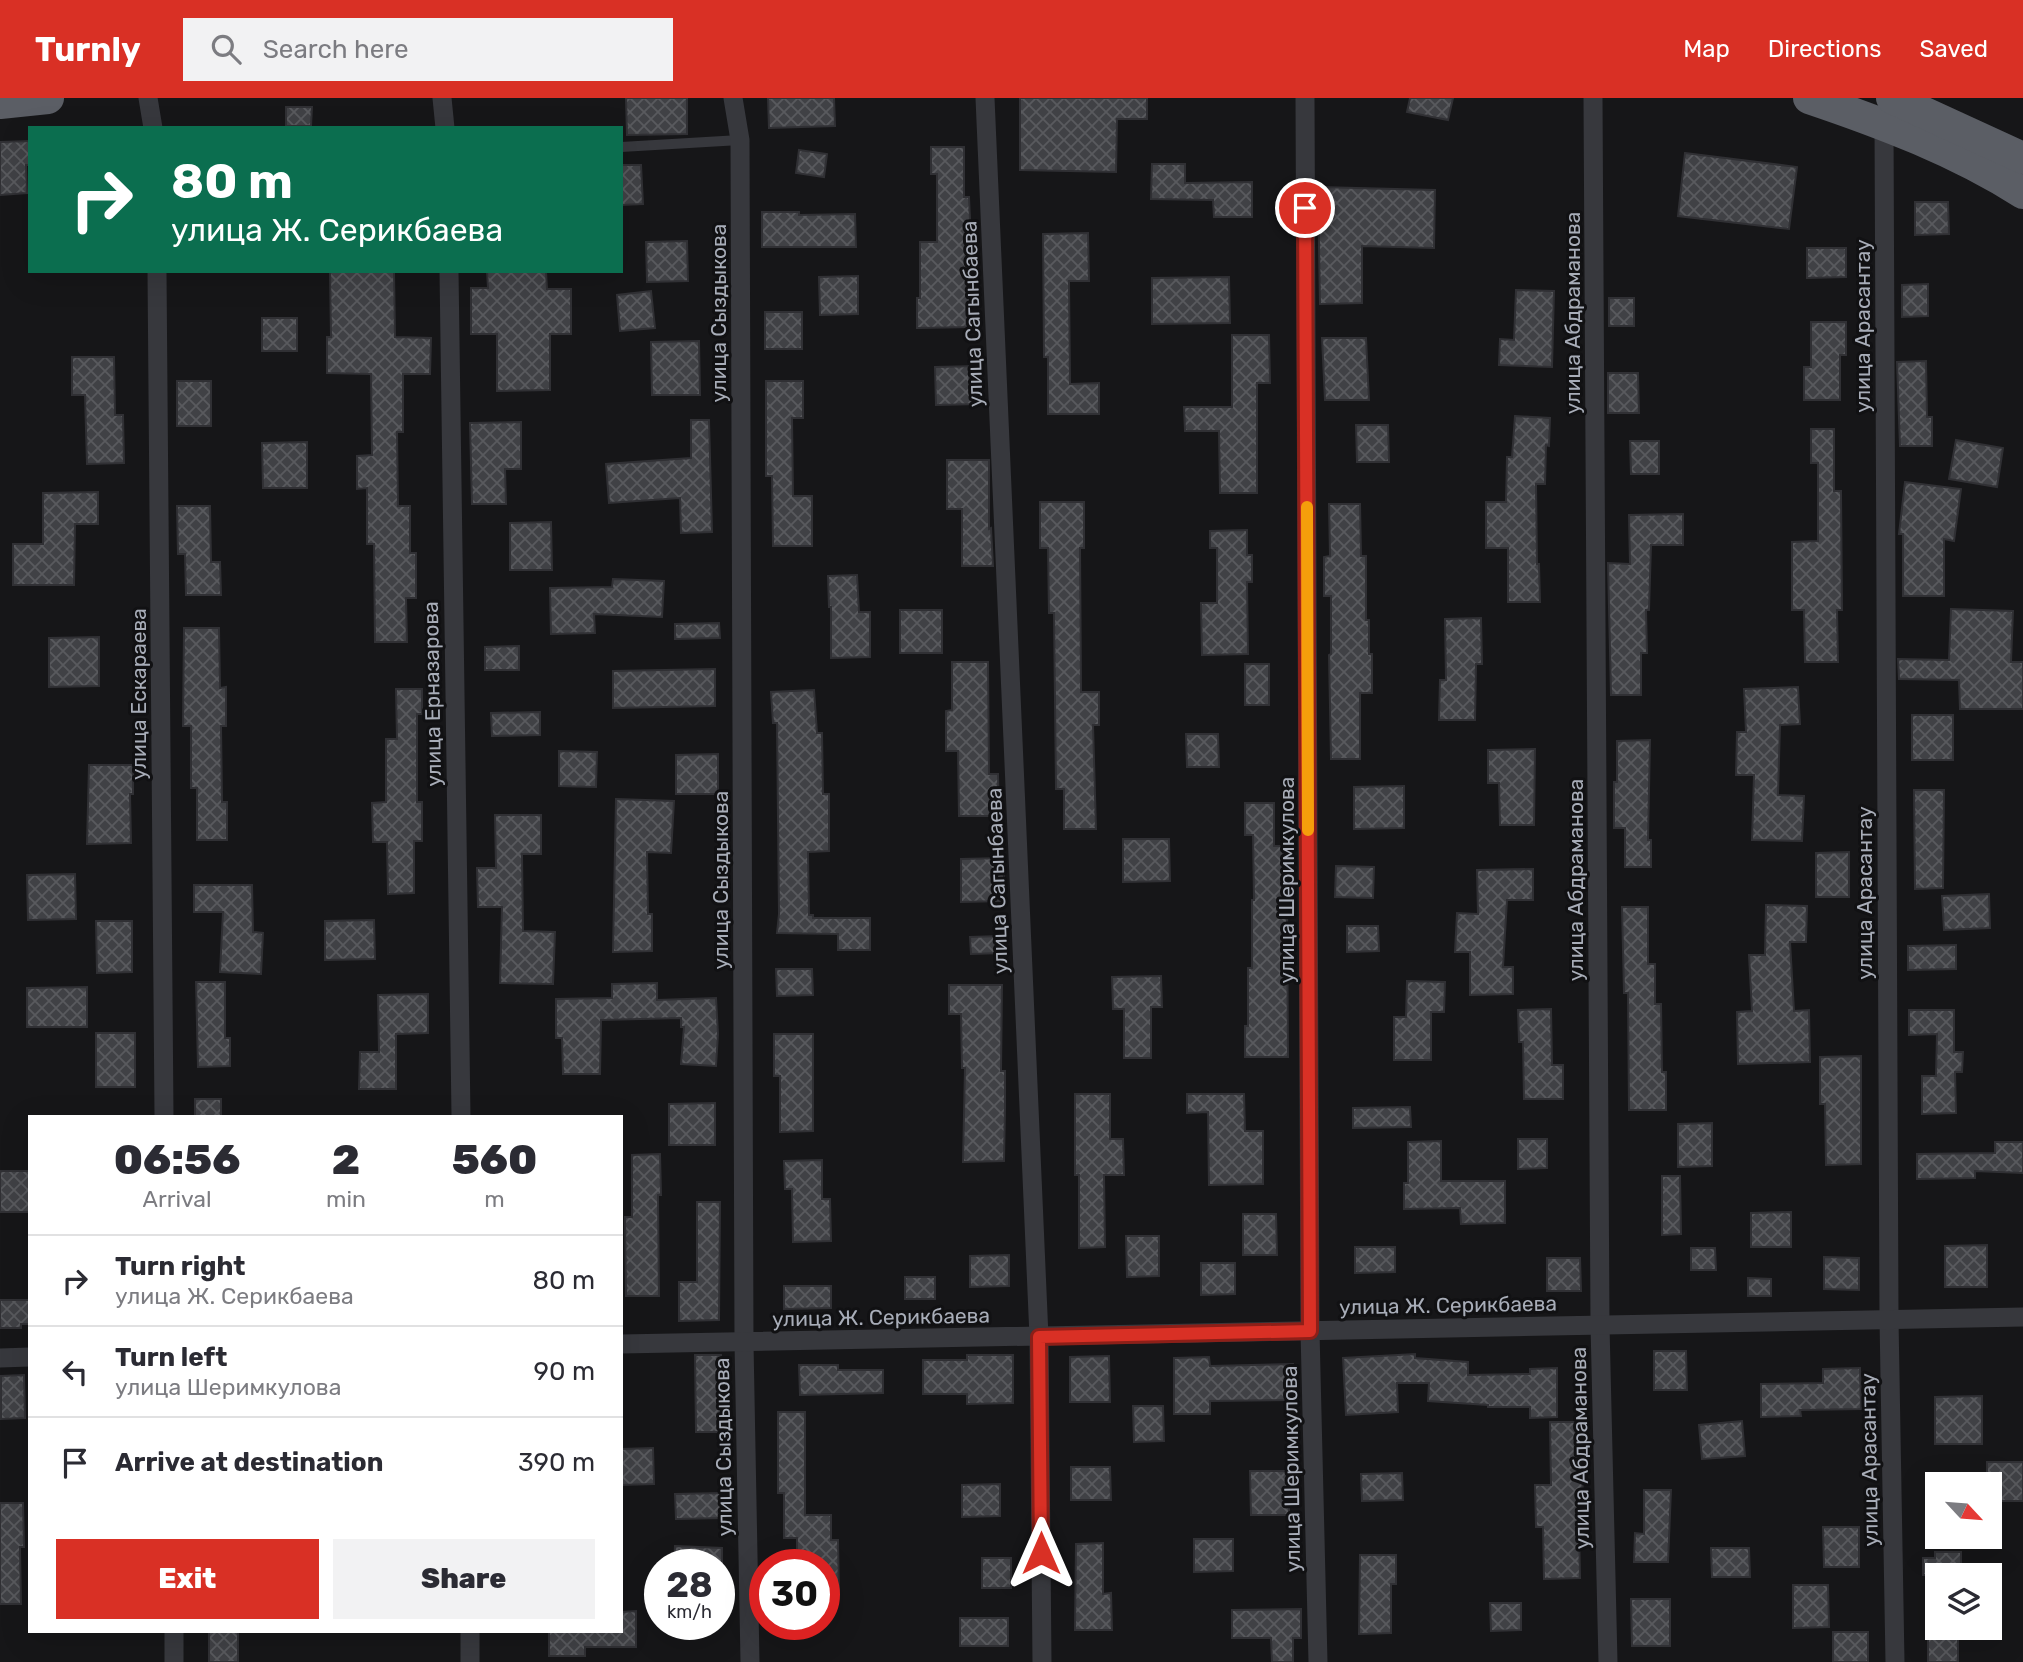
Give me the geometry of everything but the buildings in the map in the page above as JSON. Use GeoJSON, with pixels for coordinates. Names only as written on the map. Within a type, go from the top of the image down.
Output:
{"type":"FeatureCollection","features":[{"type":"Feature","properties":{"kind":"highway"},"geometry":{"type":"LineString","coordinates":[[0,103],[48,98]]}},
{"type":"Feature","properties":{"kind":"highway"},"geometry":{"type":"LineString","coordinates":[[1808,98],[1888,111],[2023,158]]}},
{"type":"Feature","properties":{"kind":"highway"},"geometry":{"type":"LineString","coordinates":[[1888,111],[2023,193]]}},
{"type":"Feature","properties":{"kind":"street"},"geometry":{"type":"LineString","coordinates":[[148,98],[153,126]]}},
{"type":"Feature","properties":{"kind":"street"},"geometry":{"type":"LineString","coordinates":[[442,98],[445,126]]}},
{"type":"Feature","properties":{"kind":"street","name":"улица Сыздыкова"},"geometry":{"type":"LineString","coordinates":[[733,98],[740,140],[744,1343],[750,1662]]}},
{"type":"Feature","properties":{"kind":"street","name":"улица Сагынбаева"},"geometry":{"type":"LineString","coordinates":[[985,98],[1039,1337],[1042,1662]]}},
{"type":"Feature","properties":{"kind":"street","name":"улица Шеримкулова"},"geometry":{"type":"LineString","coordinates":[[1305,98],[1310,1331],[1318,1662]]}},
{"type":"Feature","properties":{"kind":"street","name":"улица Абдраманова"},"geometry":{"type":"LineString","coordinates":[[1593,98],[1600,1325],[1608,1662]]}},
{"type":"Feature","properties":{"kind":"street","name":"улица Арасантау"},"geometry":{"type":"LineString","coordinates":[[1888,111],[1889,1319],[1895,1662]]}},
{"type":"Feature","properties":{"kind":"street","name":"улица Ескараева"},"geometry":{"type":"LineString","coordinates":[[157,273],[164,1115]]}},
{"type":"Feature","properties":{"kind":"street","name":"улица Ерназарова"},"geometry":{"type":"LineString","coordinates":[[449,273],[461,1115]]}},
{"type":"Feature","properties":{"kind":"street","name":"улица Ж. Серикбаева"},"geometry":{"type":"LineString","coordinates":[[623,1344],[2023,1317]]}},
{"type":"Feature","properties":{"kind":"street"},"geometry":{"type":"LineString","coordinates":[[0,1358],[28,1357]]}},
{"type":"Feature","properties":{"kind":"street"},"geometry":{"type":"LineString","coordinates":[[174,1633],[174,1662]]}},
{"type":"Feature","properties":{"kind":"street"},"geometry":{"type":"LineString","coordinates":[[470,1633],[470,1662]]}},
{"type":"Feature","properties":{"kind":"lane"},"geometry":{"type":"LineString","coordinates":[[623,147],[740,140]]}},
{"type":"Feature","properties":{"kind":"slow traffic"},"geometry":{"type":"LineString","coordinates":[[1307,507],[1308,830]]}},
{"type":"Feature","properties":{"kind":"route"},"geometry":{"type":"LineString","coordinates":[[1041,1553],[1039,1337],[1310,1331],[1305,208]]}}]}
